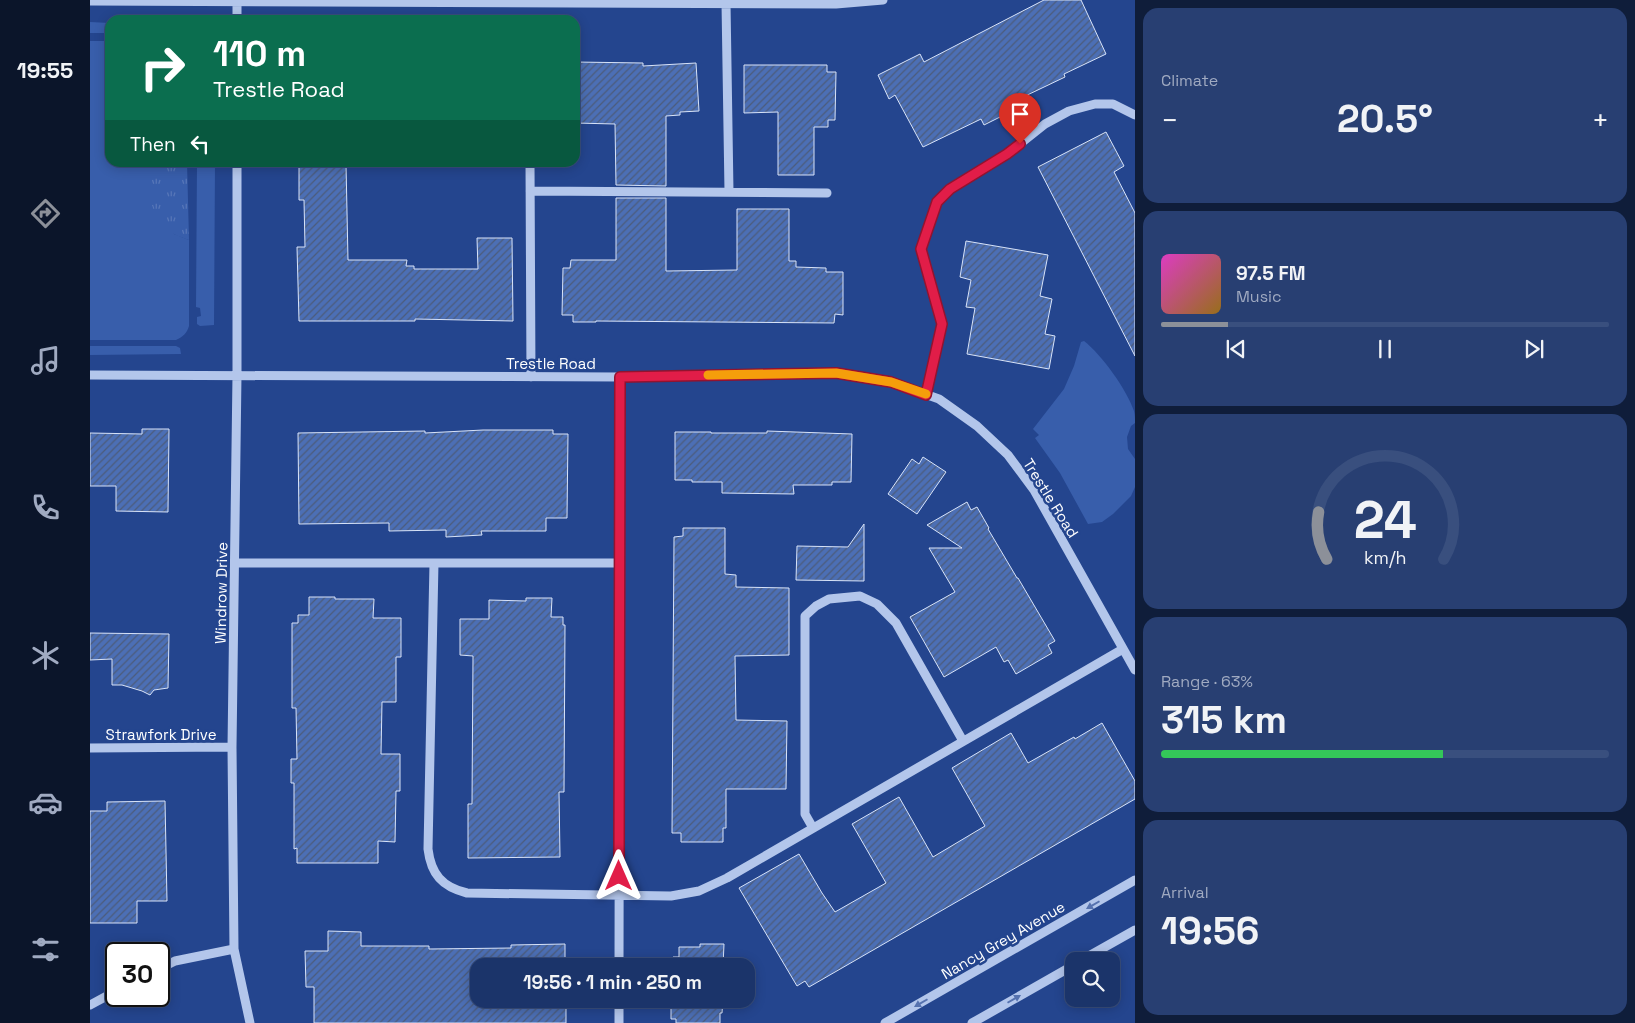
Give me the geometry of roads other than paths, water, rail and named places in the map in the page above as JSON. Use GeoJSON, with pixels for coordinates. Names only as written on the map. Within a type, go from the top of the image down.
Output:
{"type":"FeatureCollection","features":[{"type":"Feature","properties":{"kind":"street"},"geometry":{"type":"LineString","coordinates":[[90,1],[836,4],[883,0]]}},
{"type":"Feature","properties":{"kind":"street"},"geometry":{"type":"LineString","coordinates":[[237,1],[237,15]]}},
{"type":"Feature","properties":{"kind":"street"},"geometry":{"type":"LineString","coordinates":[[726,3],[729,192]]}},
{"type":"Feature","properties":{"kind":"street"},"geometry":{"type":"LineString","coordinates":[[926,395],[942,324],[921,249],[937,202],[950,189],[1007,154],[1045,124],[1068,111],[1095,104],[1113,104],[1135,115]]}},
{"type":"Feature","properties":{"kind":"street","name":"Windrow Drive"},"geometry":{"type":"LineString","coordinates":[[237,167],[237,376],[232,747],[234,949],[250,1023]]}},
{"type":"Feature","properties":{"kind":"street"},"geometry":{"type":"LineString","coordinates":[[530,167],[531,377]]}},
{"type":"Feature","properties":{"kind":"street"},"geometry":{"type":"LineString","coordinates":[[530,191],[827,194]]}},
{"type":"Feature","properties":{"kind":"street","name":"Trestle Road"},"geometry":{"type":"LineString","coordinates":[[90,375],[620,377],[836,373],[891,382],[939,399],[976,426],[1008,455],[1034,490],[1135,668]]}},
{"type":"Feature","properties":{"kind":"street"},"geometry":{"type":"LineString","coordinates":[[619,958],[620,377]]}},
{"type":"Feature","properties":{"kind":"street"},"geometry":{"type":"LineString","coordinates":[[235,563],[620,563]]}},
{"type":"Feature","properties":{"kind":"street"},"geometry":{"type":"LineString","coordinates":[[434,563],[428,849],[433,869],[443,882],[454,890],[467,893],[672,896],[699,891],[727,878],[1123,649]]}},
{"type":"Feature","properties":{"kind":"street"},"geometry":{"type":"LineString","coordinates":[[813,828],[805,814],[805,616],[816,606],[829,599],[860,596],[877,604],[896,622],[963,741]]}},
{"type":"Feature","properties":{"kind":"street","name":"Strawfork Drive"},"geometry":{"type":"LineString","coordinates":[[90,748],[232,747]]}},
{"type":"Feature","properties":{"kind":"street","name":"Nancy Grey Avenue"},"geometry":{"type":"LineString","coordinates":[[886,1023],[1135,880]]}},
{"type":"Feature","properties":{"kind":"street"},"geometry":{"type":"LineString","coordinates":[[1096,952],[1135,930]]}},
{"type":"Feature","properties":{"kind":"street"},"geometry":{"type":"LineString","coordinates":[[170,964],[234,949]]}},
{"type":"Feature","properties":{"kind":"street"},"geometry":{"type":"LineString","coordinates":[[972,1023],[1065,970]]}},
{"type":"Feature","properties":{"kind":"street"},"geometry":{"type":"LineString","coordinates":[[90,1005],[105,998]]}},
{"type":"Feature","properties":{"kind":"street"},"geometry":{"type":"LineString","coordinates":[[619,1008],[619,1023]]}}]}
